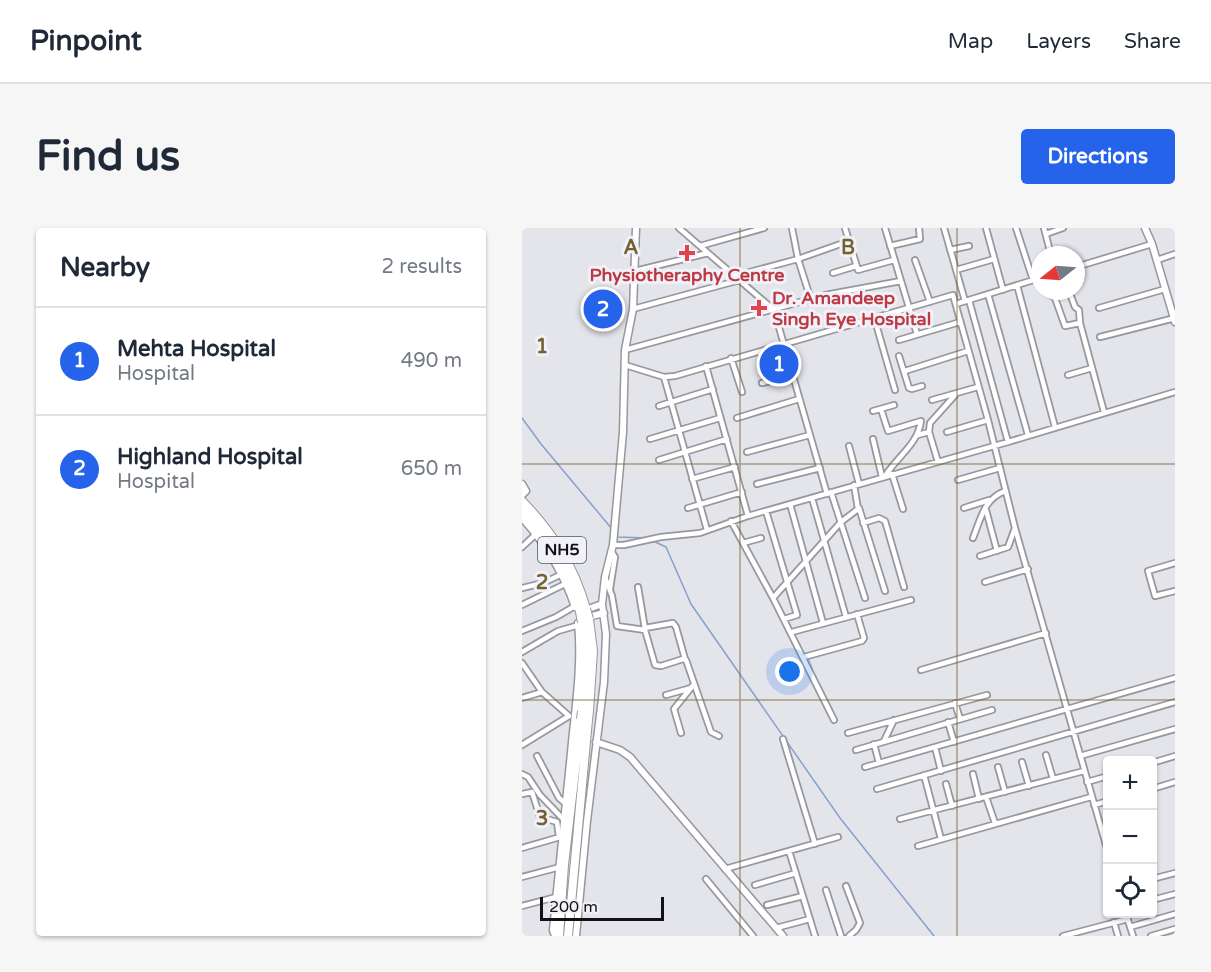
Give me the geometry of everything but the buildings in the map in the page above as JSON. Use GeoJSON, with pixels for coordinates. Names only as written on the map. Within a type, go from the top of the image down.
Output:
{"type":"FeatureCollection","features":[{"type":"Feature","properties":{"kind":"highway","name":"NH5"},"geometry":{"type":"LineString","coordinates":[[522,501],[554,536],[568,561],[579,583],[581,616]]}},
{"type":"Feature","properties":{"kind":"highway","name":"NH5"},"geometry":{"type":"LineString","coordinates":[[522,511],[542,533],[562,563],[571,583],[592,651],[561,866],[557,936]]}},
{"type":"Feature","properties":{"kind":"highway","name":"NH5"},"geometry":{"type":"LineString","coordinates":[[568,936],[581,716]]}},
{"type":"Feature","properties":{"kind":"street"},"geometry":{"type":"LineString","coordinates":[[576,936],[607,651],[602,604],[614,532],[623,432],[625,350],[633,309],[636,228]]}},
{"type":"Feature","properties":{"kind":"street"},"geometry":{"type":"LineString","coordinates":[[679,228],[774,310],[820,468],[841,522],[865,598]]}},
{"type":"Feature","properties":{"kind":"street"},"geometry":{"type":"LineString","coordinates":[[700,246],[764,228]]}},
{"type":"Feature","properties":{"kind":"street"},"geometry":{"type":"LineString","coordinates":[[792,228],[798,259],[811,300]]}},
{"type":"Feature","properties":{"kind":"street"},"geometry":{"type":"LineString","coordinates":[[845,228],[856,267]]}},
{"type":"Feature","properties":{"kind":"street"},"geometry":{"type":"LineString","coordinates":[[885,228],[917,334]]}},
{"type":"Feature","properties":{"kind":"street"},"geometry":{"type":"LineString","coordinates":[[890,246],[920,239],[919,228]]}},
{"type":"Feature","properties":{"kind":"street"},"geometry":{"type":"LineString","coordinates":[[944,228],[1008,442]]}},
{"type":"Feature","properties":{"kind":"street"},"geometry":{"type":"LineString","coordinates":[[986,228],[1003,290]]}},
{"type":"Feature","properties":{"kind":"street"},"geometry":{"type":"LineString","coordinates":[[1016,228],[1031,274]]}},
{"type":"Feature","properties":{"kind":"street"},"geometry":{"type":"LineString","coordinates":[[1049,246],[1045,231],[1063,228]]}},
{"type":"Feature","properties":{"kind":"street"},"geometry":{"type":"LineString","coordinates":[[1100,337],[1175,319],[1152,244],[1144,228]]}},
{"type":"Feature","properties":{"kind":"street"},"geometry":{"type":"LineString","coordinates":[[735,276],[798,259],[849,241]]}},
{"type":"Feature","properties":{"kind":"street"},"geometry":{"type":"LineString","coordinates":[[1085,264],[1152,244]]}},
{"type":"Feature","properties":{"kind":"street"},"geometry":{"type":"LineString","coordinates":[[950,250],[969,246]]}},
{"type":"Feature","properties":{"kind":"street"},"geometry":{"type":"LineString","coordinates":[[635,271],[708,253]]}},
{"type":"Feature","properties":{"kind":"street"},"geometry":{"type":"LineString","coordinates":[[1157,260],[1175,254]]}},
{"type":"Feature","properties":{"kind":"street"},"geometry":{"type":"LineString","coordinates":[[956,270],[994,259]]}},
{"type":"Feature","properties":{"kind":"street"},"geometry":{"type":"LineString","coordinates":[[833,273],[856,267],[860,270],[894,260]]}},
{"type":"Feature","properties":{"kind":"street"},"geometry":{"type":"LineString","coordinates":[[915,260],[930,302]]}},
{"type":"Feature","properties":{"kind":"street"},"geometry":{"type":"LineString","coordinates":[[633,309],[740,280]]}},
{"type":"Feature","properties":{"kind":"street"},"geometry":{"type":"LineString","coordinates":[[625,350],[831,294],[901,281]]}},
{"type":"Feature","properties":{"kind":"street"},"geometry":{"type":"LineString","coordinates":[[956,304],[1031,281]]}},
{"type":"Feature","properties":{"kind":"street"},"geometry":{"type":"LineString","coordinates":[[1017,285],[1055,427]]}},
{"type":"Feature","properties":{"kind":"street"},"geometry":{"type":"LineString","coordinates":[[1099,308],[1165,289]]}},
{"type":"Feature","properties":{"kind":"street"},"geometry":{"type":"LineString","coordinates":[[988,294],[1028,435]]}},
{"type":"Feature","properties":{"kind":"street"},"geometry":{"type":"LineString","coordinates":[[625,365],[664,377],[675,376],[953,295],[1015,528],[1103,838]]}},
{"type":"Feature","properties":{"kind":"street"},"geometry":{"type":"LineString","coordinates":[[1056,300],[1065,326],[1080,323]]}},
{"type":"Feature","properties":{"kind":"street"},"geometry":{"type":"LineString","coordinates":[[1072,300],[1079,310],[1080,323],[1104,412]]}},
{"type":"Feature","properties":{"kind":"street"},"geometry":{"type":"LineString","coordinates":[[874,317],[895,390]]}},
{"type":"Feature","properties":{"kind":"street"},"geometry":{"type":"LineString","coordinates":[[899,340],[960,322]]}},
{"type":"Feature","properties":{"kind":"street"},"geometry":{"type":"LineString","coordinates":[[904,370],[968,351]]}},
{"type":"Feature","properties":{"kind":"street"},"geometry":{"type":"LineString","coordinates":[[900,356],[910,389],[922,386]]}},
{"type":"Feature","properties":{"kind":"street"},"geometry":{"type":"LineString","coordinates":[[732,358],[742,392]]}},
{"type":"Feature","properties":{"kind":"street"},"geometry":{"type":"LineString","coordinates":[[706,366],[748,516]]}},
{"type":"Feature","properties":{"kind":"street"},"geometry":{"type":"LineString","coordinates":[[1068,375],[1092,368]]}},
{"type":"Feature","properties":{"kind":"street"},"geometry":{"type":"LineString","coordinates":[[762,383],[793,376]]}},
{"type":"Feature","properties":{"kind":"street"},"geometry":{"type":"LineString","coordinates":[[664,377],[707,530]]}},
{"type":"Feature","properties":{"kind":"street"},"geometry":{"type":"LineString","coordinates":[[932,400],[978,387]]}},
{"type":"Feature","properties":{"kind":"street"},"geometry":{"type":"LineString","coordinates":[[659,406],[713,389]]}},
{"type":"Feature","properties":{"kind":"street"},"geometry":{"type":"LineString","coordinates":[[612,548],[654,539],[695,534],[731,521],[1175,392]]}},
{"type":"Feature","properties":{"kind":"street"},"geometry":{"type":"LineString","coordinates":[[938,462],[928,427],[933,418],[956,394]]}},
{"type":"Feature","properties":{"kind":"street"},"geometry":{"type":"LineString","coordinates":[[737,418],[799,399]]}},
{"type":"Feature","properties":{"kind":"street"},"geometry":{"type":"LineString","coordinates":[[873,411],[894,405]]}},
{"type":"Feature","properties":{"kind":"street"},"geometry":{"type":"LineString","coordinates":[[881,409],[888,431],[933,418]]}},
{"type":"Feature","properties":{"kind":"street"},"geometry":{"type":"LineString","coordinates":[[650,439],[720,418]]}},
{"type":"Feature","properties":{"kind":"street"},"geometry":{"type":"LineString","coordinates":[[947,432],[988,420]]}},
{"type":"Feature","properties":{"kind":"street"},"geometry":{"type":"LineString","coordinates":[[884,476],[918,435],[921,421]]}},
{"type":"Feature","properties":{"kind":"street"},"geometry":{"type":"LineString","coordinates":[[918,435],[929,432]]}},
{"type":"Feature","properties":{"kind":"street"},"geometry":{"type":"LineString","coordinates":[[747,452],[810,435]]}},
{"type":"Feature","properties":{"kind":"street"},"geometry":{"type":"LineString","coordinates":[[659,460],[727,439]]}},
{"type":"Feature","properties":{"kind":"street"},"geometry":{"type":"LineString","coordinates":[[873,439],[884,476]]}},
{"type":"Feature","properties":{"kind":"street"},"geometry":{"type":"LineString","coordinates":[[849,446],[859,508],[885,591]]}},
{"type":"Feature","properties":{"kind":"street"},"geometry":{"type":"LineString","coordinates":[[692,479],[735,467]]}},
{"type":"Feature","properties":{"kind":"street"},"geometry":{"type":"LineString","coordinates":[[757,484],[820,468]]}},
{"type":"Feature","properties":{"kind":"street"},"geometry":{"type":"LineString","coordinates":[[958,480],[1000,468]]}},
{"type":"Feature","properties":{"kind":"street"},"geometry":{"type":"LineString","coordinates":[[892,474],[903,509]]}},
{"type":"Feature","properties":{"kind":"street"},"geometry":{"type":"LineString","coordinates":[[522,484],[526,489],[522,495]]}},
{"type":"Feature","properties":{"kind":"street"},"geometry":{"type":"LineString","coordinates":[[964,508],[989,500],[1005,491]]}},
{"type":"Feature","properties":{"kind":"street"},"geometry":{"type":"LineString","coordinates":[[688,508],[742,492]]}},
{"type":"Feature","properties":{"kind":"street"},"geometry":{"type":"LineString","coordinates":[[812,498],[846,617]]}},
{"type":"Feature","properties":{"kind":"street"},"geometry":{"type":"LineString","coordinates":[[973,538],[989,500]]}},
{"type":"Feature","properties":{"kind":"street"},"geometry":{"type":"LineString","coordinates":[[790,504],[824,623]]}},
{"type":"Feature","properties":{"kind":"street"},"geometry":{"type":"LineString","coordinates":[[773,598],[841,522],[859,508]]}},
{"type":"Feature","properties":{"kind":"street"},"geometry":{"type":"LineString","coordinates":[[986,508],[997,551]]}},
{"type":"Feature","properties":{"kind":"street"},"geometry":{"type":"LineString","coordinates":[[766,511],[797,615],[784,619]]}},
{"type":"Feature","properties":{"kind":"street"},"geometry":{"type":"LineString","coordinates":[[864,523],[879,518],[885,521],[904,587]]}},
{"type":"Feature","properties":{"kind":"street"},"geometry":{"type":"LineString","coordinates":[[522,519],[536,534],[562,574],[581,616],[581,716],[560,837]]}},
{"type":"Feature","properties":{"kind":"street"},"geometry":{"type":"LineString","coordinates":[[731,521],[792,632],[834,720]]}},
{"type":"Feature","properties":{"kind":"street"},"geometry":{"type":"LineString","coordinates":[[980,556],[1010,545],[1015,528]]}},
{"type":"Feature","properties":{"kind":"street"},"geometry":{"type":"LineString","coordinates":[[522,547],[536,534]]}},
{"type":"Feature","properties":{"kind":"street"},"geometry":{"type":"LineString","coordinates":[[743,543],[761,538]]}},
{"type":"Feature","properties":{"kind":"street"},"geometry":{"type":"LineString","coordinates":[[610,589],[615,557],[612,548]]}},
{"type":"Feature","properties":{"kind":"street"},"geometry":{"type":"LineString","coordinates":[[1175,563],[1148,572],[1155,596],[1175,591]]}},
{"type":"Feature","properties":{"kind":"street"},"geometry":{"type":"LineString","coordinates":[[985,582],[1028,569]]}},
{"type":"Feature","properties":{"kind":"street"},"geometry":{"type":"LineString","coordinates":[[522,588],[543,583],[562,574]]}},
{"type":"Feature","properties":{"kind":"street"},"geometry":{"type":"LineString","coordinates":[[605,577],[610,589],[617,626],[645,629],[673,623],[692,686],[711,732],[719,736]]}},
{"type":"Feature","properties":{"kind":"street"},"geometry":{"type":"LineString","coordinates":[[522,605],[567,583]]}},
{"type":"Feature","properties":{"kind":"street"},"geometry":{"type":"LineString","coordinates":[[638,587],[645,629],[655,665],[661,666],[685,659]]}},
{"type":"Feature","properties":{"kind":"street"},"geometry":{"type":"LineString","coordinates":[[792,632],[911,600]]}},
{"type":"Feature","properties":{"kind":"street"},"geometry":{"type":"LineString","coordinates":[[522,652],[602,604]]}},
{"type":"Feature","properties":{"kind":"street"},"geometry":{"type":"LineString","coordinates":[[522,631],[556,617],[604,613]]}},
{"type":"Feature","properties":{"kind":"street"},"geometry":{"type":"LineString","coordinates":[[804,657],[862,641],[864,638],[856,614]]}},
{"type":"Feature","properties":{"kind":"street"},"geometry":{"type":"LineString","coordinates":[[921,670],[1046,633]]}},
{"type":"Feature","properties":{"kind":"street"},"geometry":{"type":"LineString","coordinates":[[522,663],[542,692],[581,716]]}},
{"type":"Feature","properties":{"kind":"street"},"geometry":{"type":"LineString","coordinates":[[866,767],[1175,678]]}},
{"type":"Feature","properties":{"kind":"street"},"geometry":{"type":"LineString","coordinates":[[666,695],[692,686]]}},
{"type":"Feature","properties":{"kind":"street"},"geometry":{"type":"LineString","coordinates":[[681,733],[674,709],[692,686]]}},
{"type":"Feature","properties":{"kind":"street"},"geometry":{"type":"LineString","coordinates":[[522,698],[542,692]]}},
{"type":"Feature","properties":{"kind":"street"},"geometry":{"type":"LineString","coordinates":[[848,733],[987,695]]}},
{"type":"Feature","properties":{"kind":"street"},"geometry":{"type":"LineString","coordinates":[[878,789],[1175,702]]}},
{"type":"Feature","properties":{"kind":"street"},"geometry":{"type":"LineString","coordinates":[[955,703],[960,719]]}},
{"type":"Feature","properties":{"kind":"street"},"geometry":{"type":"LineString","coordinates":[[856,750],[992,710]]}},
{"type":"Feature","properties":{"kind":"street"},"geometry":{"type":"LineString","coordinates":[[522,745],[581,716],[600,715]]}},
{"type":"Feature","properties":{"kind":"street"},"geometry":{"type":"LineString","coordinates":[[884,741],[894,720]]}},
{"type":"Feature","properties":{"kind":"street"},"geometry":{"type":"LineString","coordinates":[[948,722],[954,742]]}},
{"type":"Feature","properties":{"kind":"street"},"geometry":{"type":"LineString","coordinates":[[1080,756],[1175,729]]}},
{"type":"Feature","properties":{"kind":"street"},"geometry":{"type":"LineString","coordinates":[[783,739],[815,844]]}},
{"type":"Feature","properties":{"kind":"street"},"geometry":{"type":"LineString","coordinates":[[596,742],[620,750],[630,757],[776,931],[783,936]]}},
{"type":"Feature","properties":{"kind":"street"},"geometry":{"type":"LineString","coordinates":[[874,744],[879,763]]}},
{"type":"Feature","properties":{"kind":"street"},"geometry":{"type":"LineString","coordinates":[[935,747],[941,771]]}},
{"type":"Feature","properties":{"kind":"street"},"geometry":{"type":"LineString","coordinates":[[1046,755],[1053,779]]}},
{"type":"Feature","properties":{"kind":"street"},"geometry":{"type":"LineString","coordinates":[[537,756],[560,798],[566,804]]}},
{"type":"Feature","properties":{"kind":"street"},"geometry":{"type":"LineString","coordinates":[[1157,761],[1175,756]]}},
{"type":"Feature","properties":{"kind":"street"},"geometry":{"type":"LineString","coordinates":[[1022,762],[1029,786]]}},
{"type":"Feature","properties":{"kind":"street"},"geometry":{"type":"LineString","coordinates":[[998,767],[1005,792]]}},
{"type":"Feature","properties":{"kind":"street"},"geometry":{"type":"LineString","coordinates":[[900,819],[1084,771]]}},
{"type":"Feature","properties":{"kind":"street"},"geometry":{"type":"LineString","coordinates":[[522,774],[528,777],[540,795],[564,820]]}},
{"type":"Feature","properties":{"kind":"street"},"geometry":{"type":"LineString","coordinates":[[973,774],[979,799]]}},
{"type":"Feature","properties":{"kind":"street"},"geometry":{"type":"LineString","coordinates":[[924,775],[941,839]]}},
{"type":"Feature","properties":{"kind":"street"},"geometry":{"type":"LineString","coordinates":[[1087,782],[1103,777]]}},
{"type":"Feature","properties":{"kind":"street"},"geometry":{"type":"LineString","coordinates":[[1157,787],[1175,782]]}},
{"type":"Feature","properties":{"kind":"street"},"geometry":{"type":"LineString","coordinates":[[946,784],[952,806]]}},
{"type":"Feature","properties":{"kind":"street"},"geometry":{"type":"LineString","coordinates":[[522,794],[532,792],[541,819],[557,822],[561,866],[553,930],[557,936]]}},
{"type":"Feature","properties":{"kind":"street"},"geometry":{"type":"LineString","coordinates":[[986,797],[995,823]]}},
{"type":"Feature","properties":{"kind":"street"},"geometry":{"type":"LineString","coordinates":[[918,846],[1091,797]]}},
{"type":"Feature","properties":{"kind":"street"},"geometry":{"type":"LineString","coordinates":[[1094,805],[1103,802]]}},
{"type":"Feature","properties":{"kind":"street"},"geometry":{"type":"LineString","coordinates":[[522,848],[560,837]]}},
{"type":"Feature","properties":{"kind":"street"},"geometry":{"type":"LineString","coordinates":[[726,869],[838,837]]}},
{"type":"Feature","properties":{"kind":"street"},"geometry":{"type":"LineString","coordinates":[[789,851],[814,936]]}},
{"type":"Feature","properties":{"kind":"street"},"geometry":{"type":"LineString","coordinates":[[522,877],[561,866]]}},
{"type":"Feature","properties":{"kind":"street"},"geometry":{"type":"LineString","coordinates":[[755,885],[796,873]]}},
{"type":"Feature","properties":{"kind":"street"},"geometry":{"type":"LineString","coordinates":[[1157,878],[1175,873]]}},
{"type":"Feature","properties":{"kind":"street"},"geometry":{"type":"LineString","coordinates":[[706,879],[753,936]]}},
{"type":"Feature","properties":{"kind":"street"},"geometry":{"type":"LineString","coordinates":[[846,886],[860,922],[849,936]]}},
{"type":"Feature","properties":{"kind":"street"},"geometry":{"type":"LineString","coordinates":[[826,890],[841,936]]}},
{"type":"Feature","properties":{"kind":"street"},"geometry":{"type":"LineString","coordinates":[[1157,899],[1175,894]]}},
{"type":"Feature","properties":{"kind":"street"},"geometry":{"type":"LineString","coordinates":[[767,905],[803,896]]}},
{"type":"Feature","properties":{"kind":"street"},"geometry":{"type":"LineString","coordinates":[[522,906],[556,897]]}},
{"type":"Feature","properties":{"kind":"street"},"geometry":{"type":"LineString","coordinates":[[1131,927],[1175,914]]}},
{"type":"Feature","properties":{"kind":"street"},"geometry":{"type":"LineString","coordinates":[[1063,936],[1123,918]]}},
{"type":"Feature","properties":{"kind":"street"},"geometry":{"type":"LineString","coordinates":[[1128,918],[1133,936]]}},
{"type":"Feature","properties":{"kind":"street"},"geometry":{"type":"LineString","coordinates":[[776,931],[810,919]]}},
{"type":"Feature","properties":{"kind":"street"},"geometry":{"type":"LineString","coordinates":[[1114,922],[1118,936]]}},
{"type":"Feature","properties":{"kind":"street"},"geometry":{"type":"LineString","coordinates":[[1151,936],[1175,929]]}},
{"type":"Feature","properties":{"kind":"waterway"},"geometry":{"type":"LineString","coordinates":[[522,418],[612,529]]}},
{"type":"Feature","properties":{"kind":"waterway"},"geometry":{"type":"LineString","coordinates":[[617,535],[618,537],[647,538]]}},
{"type":"Feature","properties":{"kind":"waterway"},"geometry":{"type":"LineString","coordinates":[[651,540],[666,547],[691,604],[840,818],[934,936]]}},
{"type":"Feature","properties":{"kind":"place","name":"Physiotheraphy Centre"},"geometry":{"type":"Point","coordinates":[687,253]}},
{"type":"Feature","properties":{"kind":"place","name":"Dr. Amandeep Singh Eye Hospital"},"geometry":{"type":"Point","coordinates":[759,308]}},
{"type":"Feature","properties":{"kind":"place","name":"Highland Hospital"},"geometry":{"type":"Point","coordinates":[603,309]}},
{"type":"Feature","properties":{"kind":"place","name":"Mehta Hospital"},"geometry":{"type":"Point","coordinates":[779,364]}}]}
